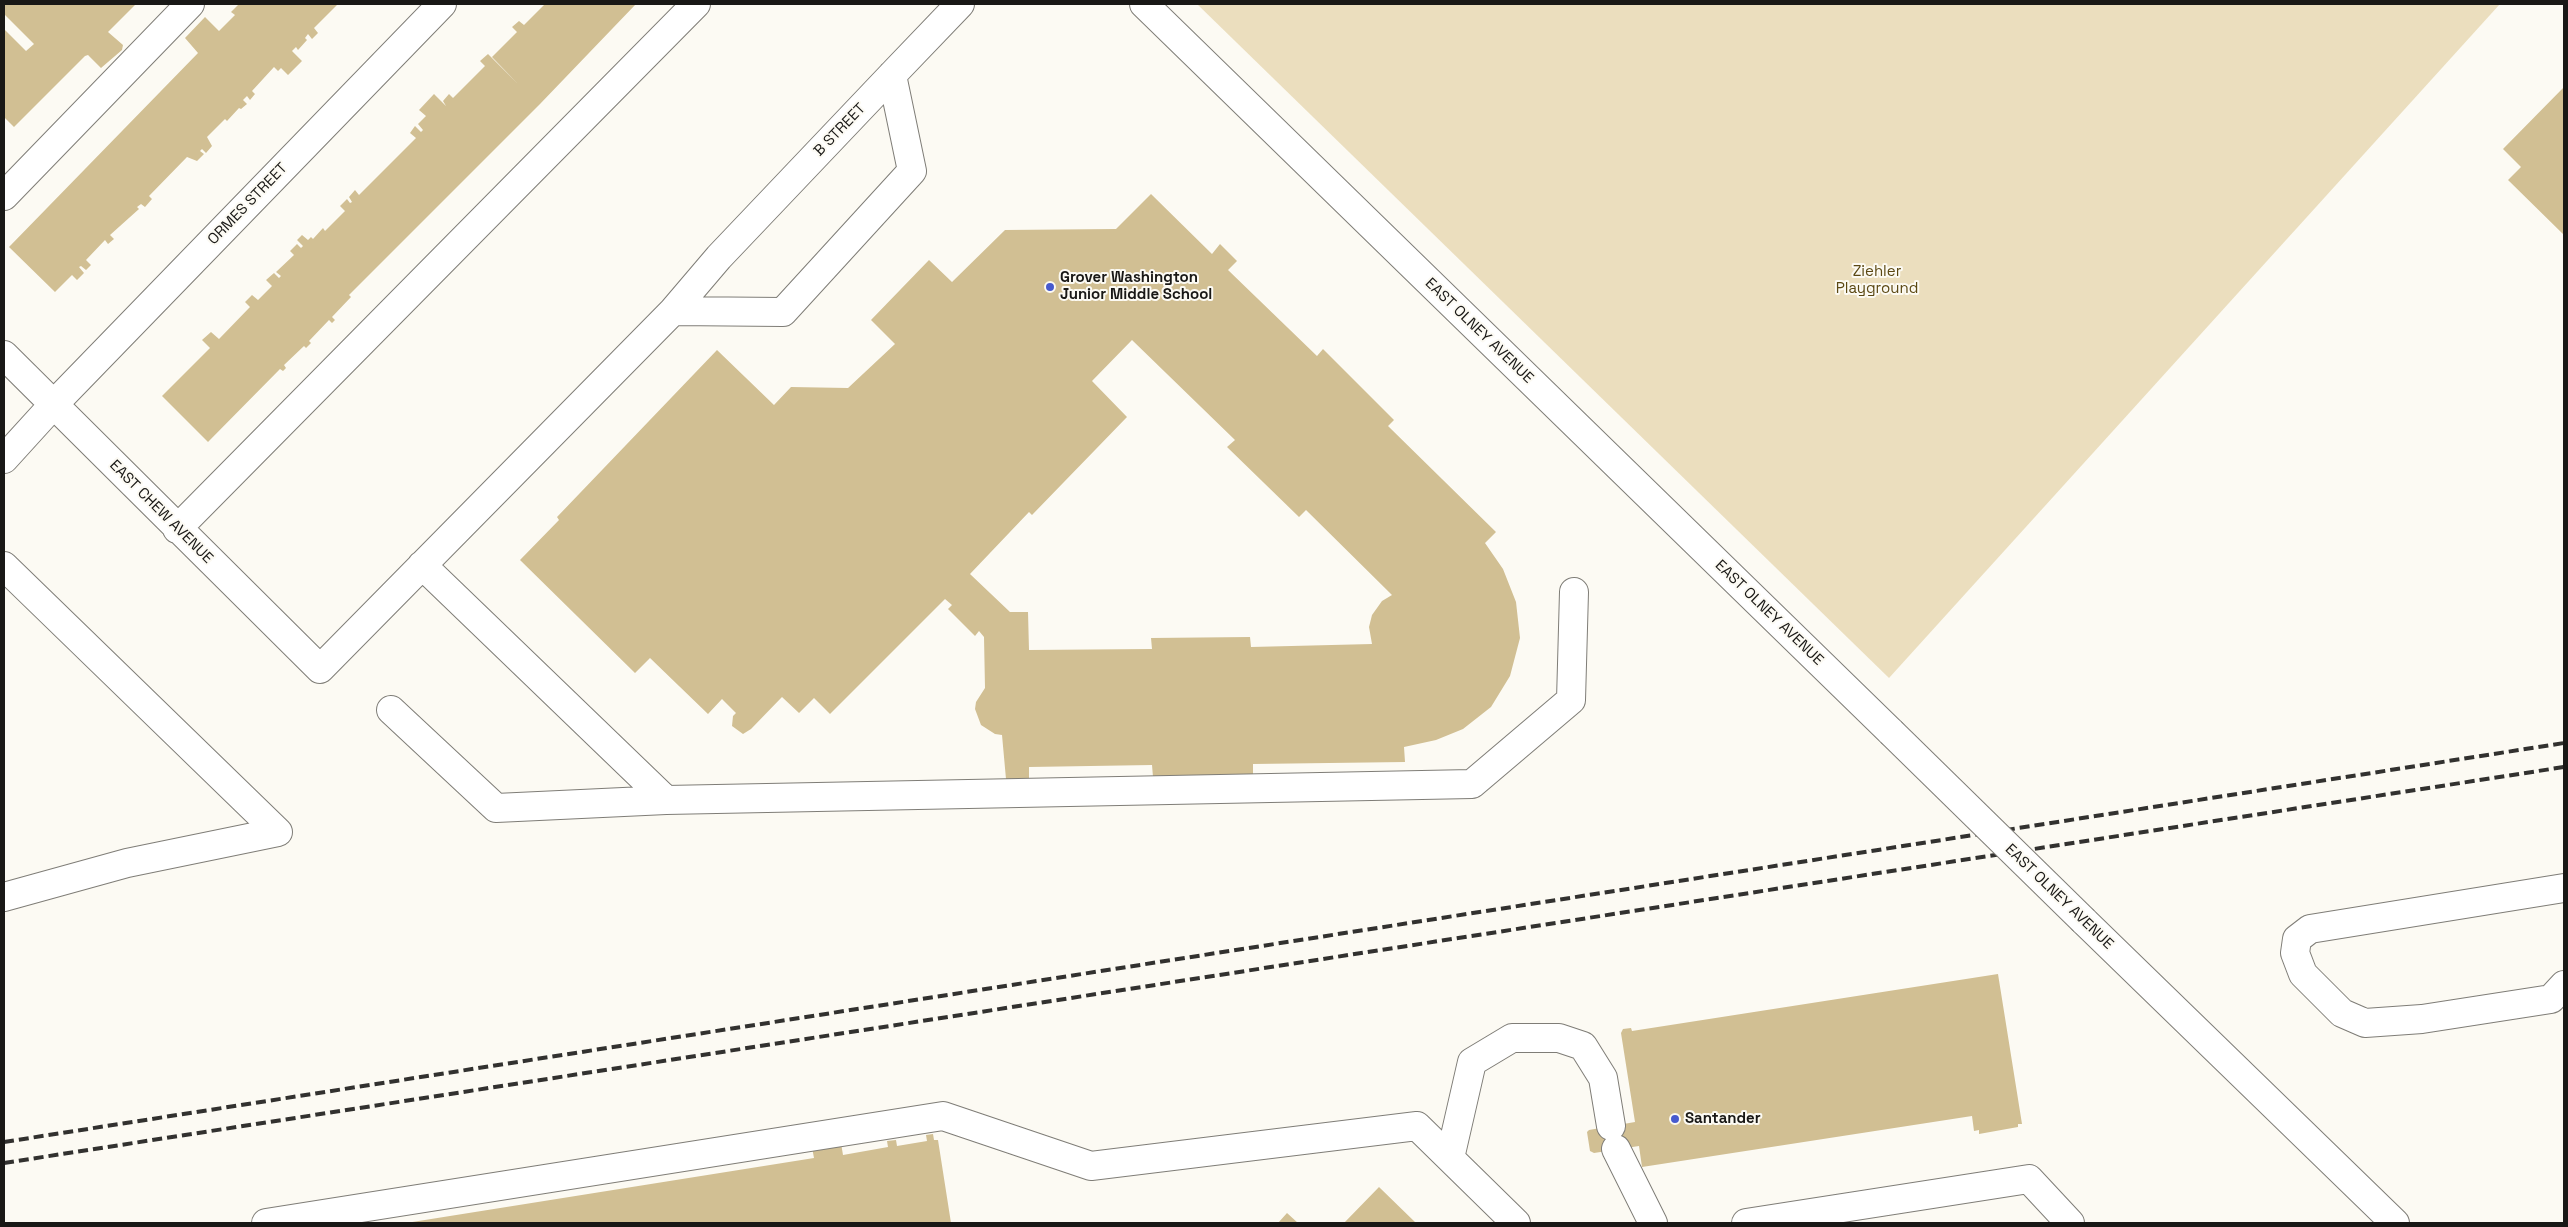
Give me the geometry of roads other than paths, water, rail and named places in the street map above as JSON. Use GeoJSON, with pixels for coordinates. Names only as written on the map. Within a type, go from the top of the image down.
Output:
{"type":"FeatureCollection","features":[{"type":"Feature","properties":{"kind":"street"},"geometry":{"type":"LineString","coordinates":[[4,196],[190,4]]}},
{"type":"Feature","properties":{"kind":"street","name":"ORMES STREET"},"geometry":{"type":"LineString","coordinates":[[4,459],[54,404],[442,4]]}},
{"type":"Feature","properties":{"kind":"street"},"geometry":{"type":"LineString","coordinates":[[177,529],[696,4]]}},
{"type":"Feature","properties":{"kind":"street","name":"B STREET"},"geometry":{"type":"LineString","coordinates":[[320,669],[673,311],[719,257],[960,4]]}},
{"type":"Feature","properties":{"kind":"street","name":"EAST OLNEY AVENUE"},"geometry":{"type":"LineString","coordinates":[[1144,4],[2394,1223]]}},
{"type":"Feature","properties":{"kind":"street"},"geometry":{"type":"LineString","coordinates":[[673,311],[783,312],[912,171],[892,75]]}},
{"type":"Feature","properties":{"kind":"street","name":"EAST CHEW AVENUE"},"geometry":{"type":"LineString","coordinates":[[4,355],[320,669]]}},
{"type":"Feature","properties":{"kind":"street"},"geometry":{"type":"LineString","coordinates":[[422,565],[666,800]]}},
{"type":"Feature","properties":{"kind":"street"},"geometry":{"type":"LineString","coordinates":[[4,566],[278,832],[128,863],[4,897]]}},
{"type":"Feature","properties":{"kind":"street"},"geometry":{"type":"LineString","coordinates":[[391,710],[496,808],[666,800],[1472,784],[1571,700],[1574,592]]}},
{"type":"Feature","properties":{"kind":"street"},"geometry":{"type":"LineString","coordinates":[[2563,895],[2310,928],[2297,938],[2295,953],[2303,974],[2342,1013],[2365,1023],[2422,1019],[2552,999],[2564,985]]}},
{"type":"Feature","properties":{"kind":"street"},"geometry":{"type":"LineString","coordinates":[[1450,1158],[1472,1062],[1512,1038],[1559,1038],[1583,1046],[1603,1078],[1613,1138],[1653,1223]]}},
{"type":"Feature","properties":{"kind":"street"},"geometry":{"type":"LineString","coordinates":[[266,1223],[943,1116],[1091,1166],[1417,1126],[1516,1223]]}},
{"type":"Feature","properties":{"kind":"street"},"geometry":{"type":"LineString","coordinates":[[1746,1223],[2029,1178],[2070,1223]]}},
{"type":"Feature","properties":{"kind":"railway"},"geometry":{"type":"LineString","coordinates":[[4,1142],[2564,743]]}},
{"type":"Feature","properties":{"kind":"railway"},"geometry":{"type":"LineString","coordinates":[[4,1163],[2564,767]]}},
{"type":"Feature","properties":{"kind":"place","name":"Grover Washington Junior Middle School"},"geometry":{"type":"Point","coordinates":[1050,287]}},
{"type":"Feature","properties":{"kind":"place","name":"Santander"},"geometry":{"type":"Point","coordinates":[1675,1119]}},
{"type":"Feature","properties":{"kind":"park label","name":"Ziehler Playground"},"geometry":{"type":"Point","coordinates":[1877,280]}}]}
